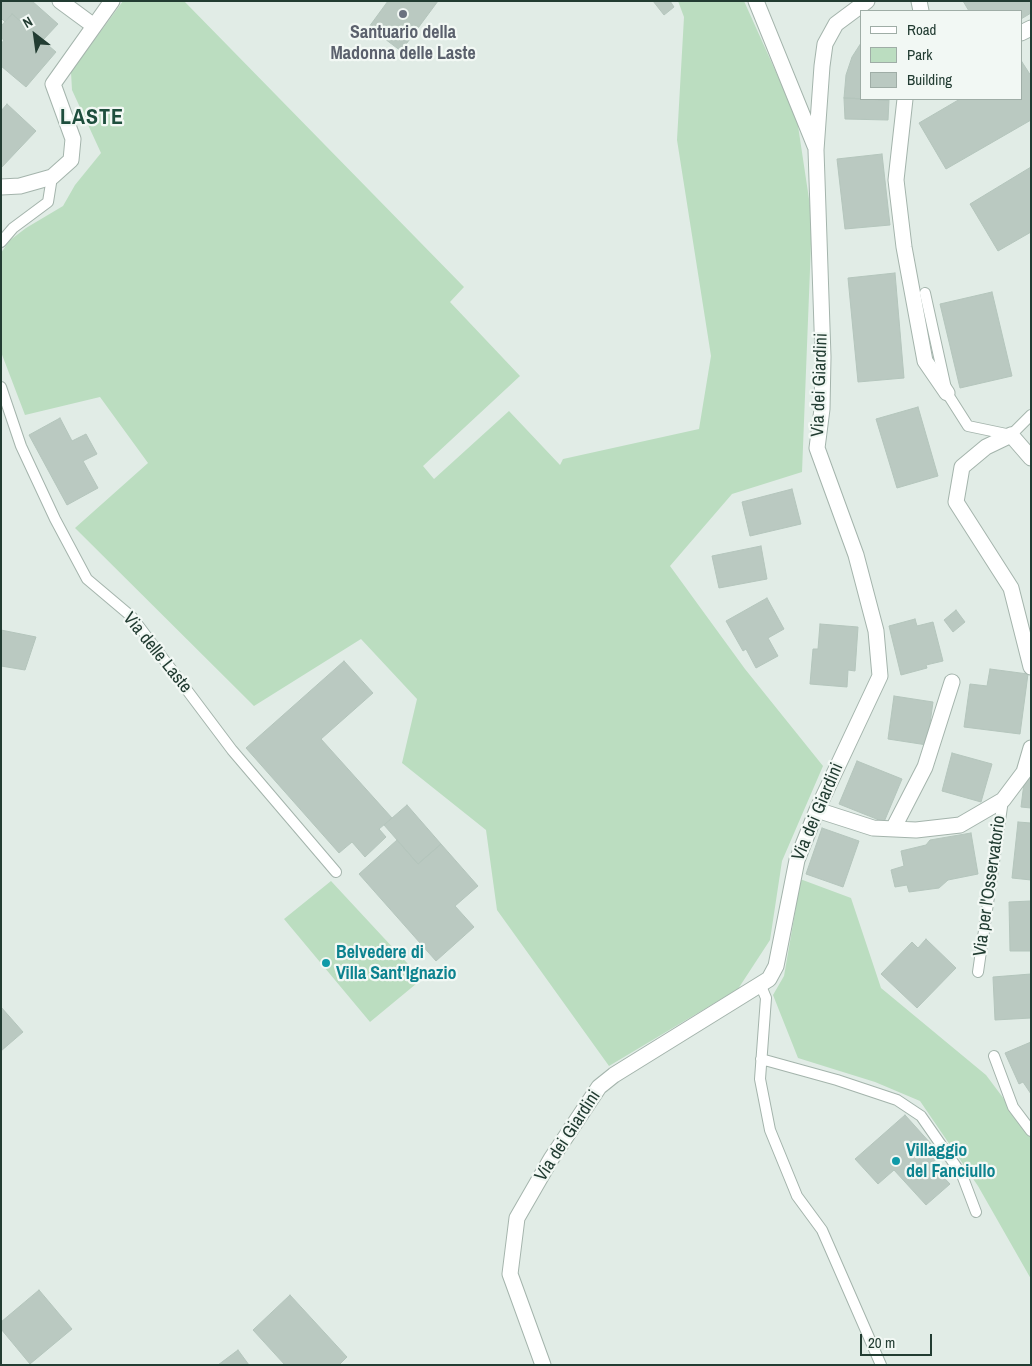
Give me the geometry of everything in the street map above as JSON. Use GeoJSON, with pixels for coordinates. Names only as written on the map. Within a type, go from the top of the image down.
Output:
{"type":"FeatureCollection","features":[{"type":"Feature","properties":{"kind":"street"},"geometry":{"type":"LineString","coordinates":[[60,1],[94,26]]}},
{"type":"Feature","properties":{"kind":"street","name":"Via dei Giardini"},"geometry":{"type":"LineString","coordinates":[[756,1],[816,150]]}},
{"type":"Feature","properties":{"kind":"street","name":"Via dei Giardini"},"geometry":{"type":"LineString","coordinates":[[543,1365],[510,1274],[517,1218],[551,1159],[599,1088],[609,1079],[761,986],[769,979],[776,966],[797,860],[817,810],[880,676],[876,631],[856,555],[817,448],[822,409],[823,358],[816,150],[825,44],[836,24],[862,2]]}},
{"type":"Feature","properties":{"kind":"street"},"geometry":{"type":"LineString","coordinates":[[1,187],[20,186],[52,177],[71,160],[73,139],[53,84],[109,3]]}},
{"type":"Feature","properties":{"kind":"street"},"geometry":{"type":"LineString","coordinates":[[905,100],[896,180],[904,248],[925,361],[947,393]]}},
{"type":"Feature","properties":{"kind":"street"},"geometry":{"type":"LineString","coordinates":[[1031,458],[1011,435],[986,447],[962,467],[956,502],[1011,588],[1031,667]]}},
{"type":"Feature","properties":{"kind":"street"},"geometry":{"type":"LineString","coordinates":[[893,829],[925,767],[952,682]]}},
{"type":"Feature","properties":{"kind":"street","name":"Via per l'Osservatorio"},"geometry":{"type":"LineString","coordinates":[[817,810],[874,828],[916,830],[960,825],[1003,800],[1024,772],[1031,748]]}},
{"type":"Feature","properties":{"kind":"lane"},"geometry":{"type":"LineString","coordinates":[[1,242],[13,228],[48,202],[52,177]]}},
{"type":"Feature","properties":{"kind":"lane"},"geometry":{"type":"LineString","coordinates":[[925,292],[947,393],[968,426],[1011,435],[1031,414]]}},
{"type":"Feature","properties":{"kind":"lane","name":"Via delle Laste"},"geometry":{"type":"LineString","coordinates":[[1,387],[21,446],[55,519],[87,579],[132,617],[232,750],[336,872]]}},
{"type":"Feature","properties":{"kind":"lane","name":"Via per l'Osservatorio"},"geometry":{"type":"LineString","coordinates":[[978,972],[1003,800]]}},
{"type":"Feature","properties":{"kind":"lane"},"geometry":{"type":"LineString","coordinates":[[761,986],[766,998],[760,1079],[770,1130],[797,1196],[822,1230],[881,1365]]}},
{"type":"Feature","properties":{"kind":"lane"},"geometry":{"type":"LineString","coordinates":[[994,1056],[1013,1107],[1031,1132]]}},
{"type":"Feature","properties":{"kind":"lane"},"geometry":{"type":"LineString","coordinates":[[761,1059],[837,1080],[897,1100],[921,1116],[962,1174],[976,1212]]}},
{"type":"Feature","properties":{"kind":"green space"},"geometry":{"type":"Polygon","coordinates":[[[123,1],[184,1],[464,287],[450,302],[520,376],[423,466],[434,479],[509,411],[560,465],[563,459],[699,429],[711,356],[677,140],[684,17],[678,1],[744,1],[797,119],[812,219],[802,472],[732,494],[670,566],[745,669],[823,766],[782,861],[770,940],[738,989],[609,1066],[497,910],[486,830],[402,763],[417,699],[361,639],[254,706],[75,528],[148,463],[100,397],[25,415],[1,352],[1,253],[9,241],[26,228],[63,206],[75,185],[101,153],[72,90],[71,72],[123,1]]]}},
{"type":"Feature","properties":{"kind":"green space"},"geometry":{"type":"Polygon","coordinates":[[[800,879],[851,898],[881,988],[986,1075],[1031,1135],[1031,1279],[978,1186],[920,1101],[875,1082],[798,1058],[773,995],[784,976],[796,907],[795,898],[800,879]]]}},
{"type":"Feature","properties":{"kind":"green space"},"geometry":{"type":"Polygon","coordinates":[[[331,881],[422,979],[370,1022],[284,919],[331,881]]]}},
{"type":"Feature","properties":{"kind":"building"},"geometry":{"type":"Polygon","coordinates":[[[1,1],[32,1],[58,24],[43,40],[12,14],[5,22],[1,18],[1,1]]]}},
{"type":"Feature","properties":{"kind":"building","name":"Santuario della Madonna delle Laste"},"geometry":{"type":"Polygon","coordinates":[[[388,1],[438,1],[401,51],[369,27],[388,1]]]}},
{"type":"Feature","properties":{"kind":"building"},"geometry":{"type":"Polygon","coordinates":[[[653,1],[670,1],[674,7],[664,15],[653,1]]]}},
{"type":"Feature","properties":{"kind":"building"},"geometry":{"type":"Polygon","coordinates":[[[963,1],[1031,1],[1031,13],[1022,18],[1022,10],[968,10],[963,1]]]}},
{"type":"Feature","properties":{"kind":"building"},"geometry":{"type":"Polygon","coordinates":[[[12,14],[56,52],[26,87],[1,66],[1,44],[4,40],[1,38],[1,26],[12,14]]]}},
{"type":"Feature","properties":{"kind":"building"},"geometry":{"type":"Polygon","coordinates":[[[860,45],[860,99],[844,98],[846,75],[852,57],[860,45]]]}},
{"type":"Feature","properties":{"kind":"building"},"geometry":{"type":"Polygon","coordinates":[[[1022,62],[1031,76],[1031,120],[946,169],[919,123],[958,100],[1022,100],[1022,62]]]}},
{"type":"Feature","properties":{"kind":"building"},"geometry":{"type":"Polygon","coordinates":[[[844,98],[889,100],[888,120],[845,119],[844,98]]]}},
{"type":"Feature","properties":{"kind":"building"},"geometry":{"type":"Polygon","coordinates":[[[7,104],[36,131],[1,168],[1,111],[7,104]]]}},
{"type":"Feature","properties":{"kind":"building"},"geometry":{"type":"Polygon","coordinates":[[[882,154],[890,225],[845,229],[837,159],[882,154]]]}},
{"type":"Feature","properties":{"kind":"building"},"geometry":{"type":"Polygon","coordinates":[[[1031,167],[1031,232],[998,251],[970,204],[1031,167]]]}},
{"type":"Feature","properties":{"kind":"building"},"geometry":{"type":"Polygon","coordinates":[[[895,273],[904,378],[858,382],[848,278],[895,273]]]}},
{"type":"Feature","properties":{"kind":"building"},"geometry":{"type":"Polygon","coordinates":[[[992,292],[1012,376],[960,388],[940,304],[992,292]]]}},
{"type":"Feature","properties":{"kind":"building"},"geometry":{"type":"Polygon","coordinates":[[[918,407],[938,476],[897,488],[876,419],[918,407]]]}},
{"type":"Feature","properties":{"kind":"building"},"geometry":{"type":"Polygon","coordinates":[[[60,418],[72,441],[86,434],[97,454],[83,461],[98,488],[67,505],[29,435],[60,418]]]}},
{"type":"Feature","properties":{"kind":"building"},"geometry":{"type":"Polygon","coordinates":[[[792,489],[801,524],[750,536],[742,502],[792,489]]]}},
{"type":"Feature","properties":{"kind":"building"},"geometry":{"type":"Polygon","coordinates":[[[761,546],[767,579],[719,588],[712,556],[761,546]]]}},
{"type":"Feature","properties":{"kind":"building"},"geometry":{"type":"Polygon","coordinates":[[[767,598],[784,629],[768,638],[778,656],[756,668],[746,649],[743,651],[726,621],[767,598]]]}},
{"type":"Feature","properties":{"kind":"building"},"geometry":{"type":"Polygon","coordinates":[[[956,610],[965,622],[953,632],[944,620],[956,610]]]}},
{"type":"Feature","properties":{"kind":"building"},"geometry":{"type":"Polygon","coordinates":[[[915,619],[917,626],[933,622],[943,661],[926,665],[927,668],[901,675],[889,626],[915,619]]]}},
{"type":"Feature","properties":{"kind":"building"},"geometry":{"type":"Polygon","coordinates":[[[820,624],[858,627],[855,671],[848,670],[847,687],[810,684],[813,649],[818,649],[820,624]]]}},
{"type":"Feature","properties":{"kind":"building"},"geometry":{"type":"Polygon","coordinates":[[[1,630],[36,637],[25,670],[1,666],[1,630]]]}},
{"type":"Feature","properties":{"kind":"building"},"geometry":{"type":"Polygon","coordinates":[[[344,661],[373,693],[321,739],[392,818],[379,829],[386,837],[365,857],[352,842],[339,853],[246,748],[344,661]]]}},
{"type":"Feature","properties":{"kind":"building"},"geometry":{"type":"Polygon","coordinates":[[[990,669],[1028,674],[1020,734],[964,727],[970,684],[987,686],[990,669]]]}},
{"type":"Feature","properties":{"kind":"building"},"geometry":{"type":"Polygon","coordinates":[[[894,696],[933,702],[927,745],[888,739],[894,696]]]}},
{"type":"Feature","properties":{"kind":"building"},"geometry":{"type":"Polygon","coordinates":[[[952,753],[992,764],[981,802],[942,791],[952,753]]]}},
{"type":"Feature","properties":{"kind":"building"},"geometry":{"type":"Polygon","coordinates":[[[857,761],[902,779],[884,822],[839,804],[857,761]]]}},
{"type":"Feature","properties":{"kind":"building"},"geometry":{"type":"Polygon","coordinates":[[[1031,767],[1031,808],[1021,807],[1025,775],[1031,767]]]}},
{"type":"Feature","properties":{"kind":"building"},"geometry":{"type":"Polygon","coordinates":[[[407,805],[441,844],[418,864],[384,825],[407,805]]]}},
{"type":"Feature","properties":{"kind":"building"},"geometry":{"type":"Polygon","coordinates":[[[1018,822],[1031,823],[1031,880],[1012,878],[1018,822]]]}},
{"type":"Feature","properties":{"kind":"building"},"geometry":{"type":"Polygon","coordinates":[[[822,828],[859,841],[843,887],[806,874],[822,828]]]}},
{"type":"Feature","properties":{"kind":"building"},"geometry":{"type":"Polygon","coordinates":[[[971,833],[978,874],[948,880],[939,888],[909,892],[907,885],[895,887],[891,870],[904,866],[901,851],[926,845],[930,840],[971,833]]]}},
{"type":"Feature","properties":{"kind":"building"},"geometry":{"type":"Polygon","coordinates":[[[397,840],[418,864],[441,844],[478,886],[455,906],[474,927],[436,961],[359,874],[397,840]]]}},
{"type":"Feature","properties":{"kind":"building"},"geometry":{"type":"Polygon","coordinates":[[[1031,901],[1031,951],[1010,951],[1009,902],[1031,901]]]}},
{"type":"Feature","properties":{"kind":"building"},"geometry":{"type":"Polygon","coordinates":[[[926,939],[956,968],[917,1008],[881,974],[912,942],[918,948],[926,939]]]}},
{"type":"Feature","properties":{"kind":"building"},"geometry":{"type":"Polygon","coordinates":[[[1031,974],[1031,1018],[995,1020],[993,977],[1031,974]]]}},
{"type":"Feature","properties":{"kind":"building"},"geometry":{"type":"Polygon","coordinates":[[[1,1007],[23,1032],[1,1051],[1,1007]]]}},
{"type":"Feature","properties":{"kind":"building"},"geometry":{"type":"Polygon","coordinates":[[[1031,1042],[1031,1094],[1023,1082],[1019,1084],[1005,1053],[1031,1042]]]}},
{"type":"Feature","properties":{"kind":"building","name":"Villaggio del Fanciullo"},"geometry":{"type":"Polygon","coordinates":[[[905,1115],[941,1155],[931,1164],[950,1184],[926,1205],[894,1170],[878,1184],[855,1159],[905,1115]]]}},
{"type":"Feature","properties":{"kind":"building"},"geometry":{"type":"Polygon","coordinates":[[[39,1290],[72,1329],[30,1364],[1,1329],[1,1322],[39,1290]]]}},
{"type":"Feature","properties":{"kind":"building"},"geometry":{"type":"Polygon","coordinates":[[[290,1295],[347,1357],[339,1365],[285,1365],[253,1330],[290,1295]]]}},
{"type":"Feature","properties":{"kind":"building"},"geometry":{"type":"Polygon","coordinates":[[[238,1350],[249,1365],[218,1365],[238,1350]]]}},
{"type":"Feature","properties":{"kind":"place","name":"Santuario della Madonna delle Laste"},"geometry":{"type":"Point","coordinates":[403,14]}},
{"type":"Feature","properties":{"kind":"place","name":"Belvedere di Villa Sant'Ignazio"},"geometry":{"type":"Point","coordinates":[326,963]}},
{"type":"Feature","properties":{"kind":"place","name":"Villaggio del Fanciullo"},"geometry":{"type":"Point","coordinates":[896,1161]}},
{"type":"Feature","properties":{"kind":"district","name":"LASTE"},"geometry":{"type":"Point","coordinates":[92,118]}}]}
